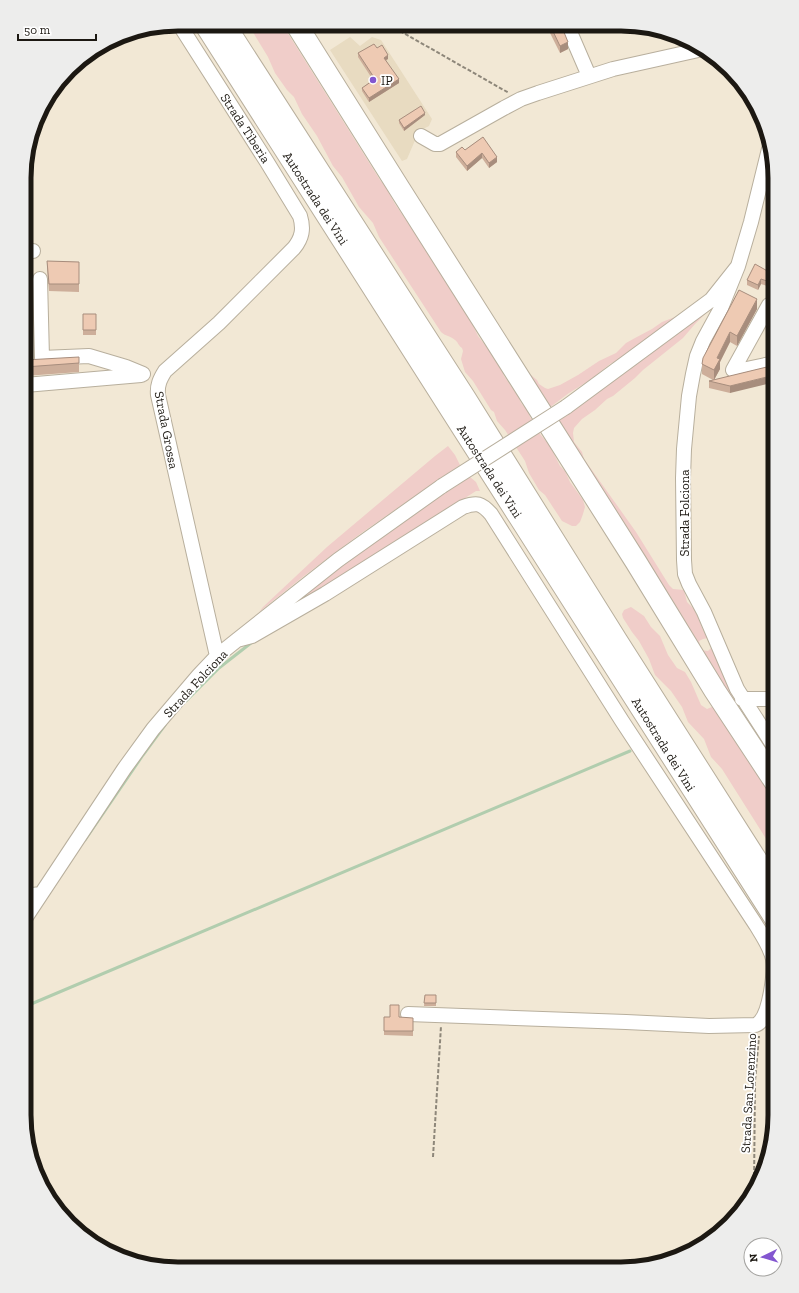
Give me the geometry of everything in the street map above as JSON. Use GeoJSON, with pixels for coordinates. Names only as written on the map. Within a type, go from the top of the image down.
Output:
{"type":"FeatureCollection","features":[{"type":"Feature","properties":{"kind":"highway","name":"Autostrada dei Vini"},"geometry":{"type":"LineString","coordinates":[[209,31],[768,907]]}},
{"type":"Feature","properties":{"kind":"highway","name":"Autostrada dei Vini"},"geometry":{"type":"LineString","coordinates":[[229,31],[465,398],[617,641],[768,877]]}},
{"type":"Feature","properties":{"kind":"highway"},"geometry":{"type":"LineString","coordinates":[[300,31],[632,555],[715,691],[768,771]]}},
{"type":"Feature","properties":{"kind":"street","name":"Strada Tiberia"},"geometry":{"type":"LineString","coordinates":[[183,31],[300,216],[303,225],[302,234]]}},
{"type":"Feature","properties":{"kind":"street"},"geometry":{"type":"LineString","coordinates":[[569,31],[589,76]]}},
{"type":"Feature","properties":{"kind":"street"},"geometry":{"type":"LineString","coordinates":[[421,136],[435,144],[440,144],[521,99],[613,69],[694,51]]}},
{"type":"Feature","properties":{"kind":"street","name":"Strada Folciona"},"geometry":{"type":"LineString","coordinates":[[767,158],[751,222],[738,266],[721,308],[703,341],[697,356],[693,374],[684,449],[683,539],[685,574],[689,584],[704,612],[742,699],[768,738]]}},
{"type":"Feature","properties":{"kind":"street","name":"Strada Grossa"},"geometry":{"type":"LineString","coordinates":[[217,656],[158,395],[158,388],[160,379],[166,372],[219,323],[294,248],[299,242],[302,234]]}},
{"type":"Feature","properties":{"kind":"street","name":"Strada Folciona"},"geometry":{"type":"LineString","coordinates":[[31,910],[124,769],[153,729],[217,656],[338,560],[442,486],[566,407],[711,300],[738,266]]}},
{"type":"Feature","properties":{"kind":"street"},"geometry":{"type":"LineString","coordinates":[[40,279],[42,358],[89,356],[160,379]]}},
{"type":"Feature","properties":{"kind":"street"},"geometry":{"type":"LineString","coordinates":[[730,286],[744,293]]}},
{"type":"Feature","properties":{"kind":"street"},"geometry":{"type":"LineString","coordinates":[[767,306],[733,370],[736,371],[768,364]]}},
{"type":"Feature","properties":{"kind":"street"},"geometry":{"type":"LineString","coordinates":[[31,384],[142,374]]}},
{"type":"Feature","properties":{"kind":"street"},"geometry":{"type":"LineString","coordinates":[[237,640],[252,636],[325,594],[463,507],[472,504],[479,504],[491,514],[622,721],[768,944]]}},
{"type":"Feature","properties":{"kind":"street"},"geometry":{"type":"LineString","coordinates":[[742,699],[768,699]]}},
{"type":"Feature","properties":{"kind":"street"},"geometry":{"type":"LineString","coordinates":[[31,895],[42,894]]}},
{"type":"Feature","properties":{"kind":"street"},"geometry":{"type":"LineString","coordinates":[[408,1014],[709,1026],[744,1026],[760,1023],[768,1007]]}},
{"type":"Feature","properties":{"kind":"path"},"geometry":{"type":"LineString","coordinates":[[400,31],[521,99]]}},
{"type":"Feature","properties":{"kind":"path"},"geometry":{"type":"LineString","coordinates":[[433,1157],[441,1019],[445,1015]]}},
{"type":"Feature","properties":{"kind":"path","name":"Strada San Lorenzino"},"geometry":{"type":"LineString","coordinates":[[754,1178],[753,1141],[755,1081],[760,1023]]}},
{"type":"Feature","properties":{"kind":"shaded area"},"geometry":{"type":"Polygon","coordinates":[[[252,31],[286,31],[395,204],[464,308],[464,311],[469,317],[478,336],[495,358],[502,369],[504,376],[521,403],[528,411],[540,434],[550,446],[560,466],[565,471],[570,482],[583,500],[585,507],[580,522],[576,526],[572,526],[562,521],[545,495],[539,490],[529,473],[525,461],[505,430],[497,421],[494,412],[491,410],[473,381],[465,372],[461,359],[463,351],[462,348],[456,341],[441,332],[379,237],[373,223],[359,207],[342,177],[333,166],[317,136],[302,114],[294,97],[275,73],[268,57],[252,31]]]}},
{"type":"Feature","properties":{"kind":"shaded area"},"geometry":{"type":"Polygon","coordinates":[[[350,37],[360,46],[372,37],[381,40],[432,119],[429,126],[419,131],[407,159],[402,161],[330,50],[350,37]]]}},
{"type":"Feature","properties":{"kind":"shaded area"},"geometry":{"type":"Polygon","coordinates":[[[705,312],[705,314],[683,338],[613,396],[582,419],[574,428],[573,433],[574,442],[582,452],[584,459],[636,532],[669,585],[673,589],[684,590],[687,602],[695,610],[708,638],[699,641],[701,650],[708,651],[711,648],[727,675],[738,705],[710,667],[707,659],[702,654],[630,531],[557,424],[559,420],[566,416],[583,398],[596,392],[705,312]]]}},
{"type":"Feature","properties":{"kind":"shaded area"},"geometry":{"type":"Polygon","coordinates":[[[680,315],[630,354],[610,364],[590,380],[549,408],[526,371],[545,388],[548,389],[560,385],[599,361],[616,353],[626,343],[662,322],[680,315]]]}},
{"type":"Feature","properties":{"kind":"shaded area"},"geometry":{"type":"Polygon","coordinates":[[[448,446],[460,465],[360,534],[259,612],[327,547],[448,446]]]}},
{"type":"Feature","properties":{"kind":"shaded area"},"geometry":{"type":"Polygon","coordinates":[[[470,477],[476,482],[480,491],[476,491],[337,580],[267,620],[365,545],[470,477]]]}},
{"type":"Feature","properties":{"kind":"shaded area"},"geometry":{"type":"Polygon","coordinates":[[[631,607],[644,616],[651,627],[660,636],[668,655],[677,668],[685,672],[701,705],[707,709],[714,706],[743,751],[745,757],[768,787],[768,842],[722,769],[711,757],[704,739],[688,722],[682,707],[671,691],[655,675],[649,659],[639,641],[623,618],[622,614],[624,610],[631,607]]]}},
{"type":"Feature","properties":{"kind":"building"},"geometry":{"type":"Polygon","coordinates":[[[553,31],[563,31],[568,42],[560,46],[553,31]]]}},
{"type":"Feature","properties":{"kind":"building"},"geometry":{"type":"Polygon","coordinates":[[[374,44],[377,48],[382,45],[388,55],[384,58],[399,79],[369,98],[362,88],[375,79],[358,53],[374,44]]]}},
{"type":"Feature","properties":{"kind":"building"},"geometry":{"type":"Polygon","coordinates":[[[421,106],[425,113],[404,128],[399,120],[421,106]]]}},
{"type":"Feature","properties":{"kind":"building"},"geometry":{"type":"Polygon","coordinates":[[[483,137],[497,157],[489,163],[482,153],[467,166],[456,152],[462,147],[465,150],[483,137]]]}},
{"type":"Feature","properties":{"kind":"building"},"geometry":{"type":"Polygon","coordinates":[[[47,261],[79,262],[79,284],[49,284],[47,261]]]}},
{"type":"Feature","properties":{"kind":"building"},"geometry":{"type":"Polygon","coordinates":[[[755,264],[768,271],[767,281],[761,279],[758,285],[747,280],[755,264]]]}},
{"type":"Feature","properties":{"kind":"building"},"geometry":{"type":"Polygon","coordinates":[[[739,290],[757,299],[737,336],[730,332],[717,358],[720,359],[714,370],[702,364],[703,358],[739,290]]]}},
{"type":"Feature","properties":{"kind":"building"},"geometry":{"type":"Polygon","coordinates":[[[83,314],[96,314],[96,330],[83,330],[83,314]]]}},
{"type":"Feature","properties":{"kind":"building"},"geometry":{"type":"Polygon","coordinates":[[[79,357],[79,363],[31,367],[31,360],[79,357]]]}},
{"type":"Feature","properties":{"kind":"building"},"geometry":{"type":"Polygon","coordinates":[[[768,367],[768,377],[730,386],[709,381],[768,367]]]}},
{"type":"Feature","properties":{"kind":"building"},"geometry":{"type":"Polygon","coordinates":[[[425,995],[436,995],[436,1003],[424,1003],[425,995]]]}},
{"type":"Feature","properties":{"kind":"building"},"geometry":{"type":"Polygon","coordinates":[[[390,1005],[399,1005],[399,1017],[413,1018],[413,1031],[384,1031],[384,1017],[390,1017],[390,1005]]]}},
{"type":"Feature","properties":{"kind":"waterway"},"geometry":{"type":"LineString","coordinates":[[186,701],[219,668],[251,643]]}},
{"type":"Feature","properties":{"kind":"waterway"},"geometry":{"type":"LineString","coordinates":[[85,840],[165,725]]}},
{"type":"Feature","properties":{"kind":"waterway"},"geometry":{"type":"LineString","coordinates":[[31,1004],[630,751]]}},
{"type":"Feature","properties":{"kind":"place","name":"IP"},"geometry":{"type":"Point","coordinates":[373,80]}}]}
